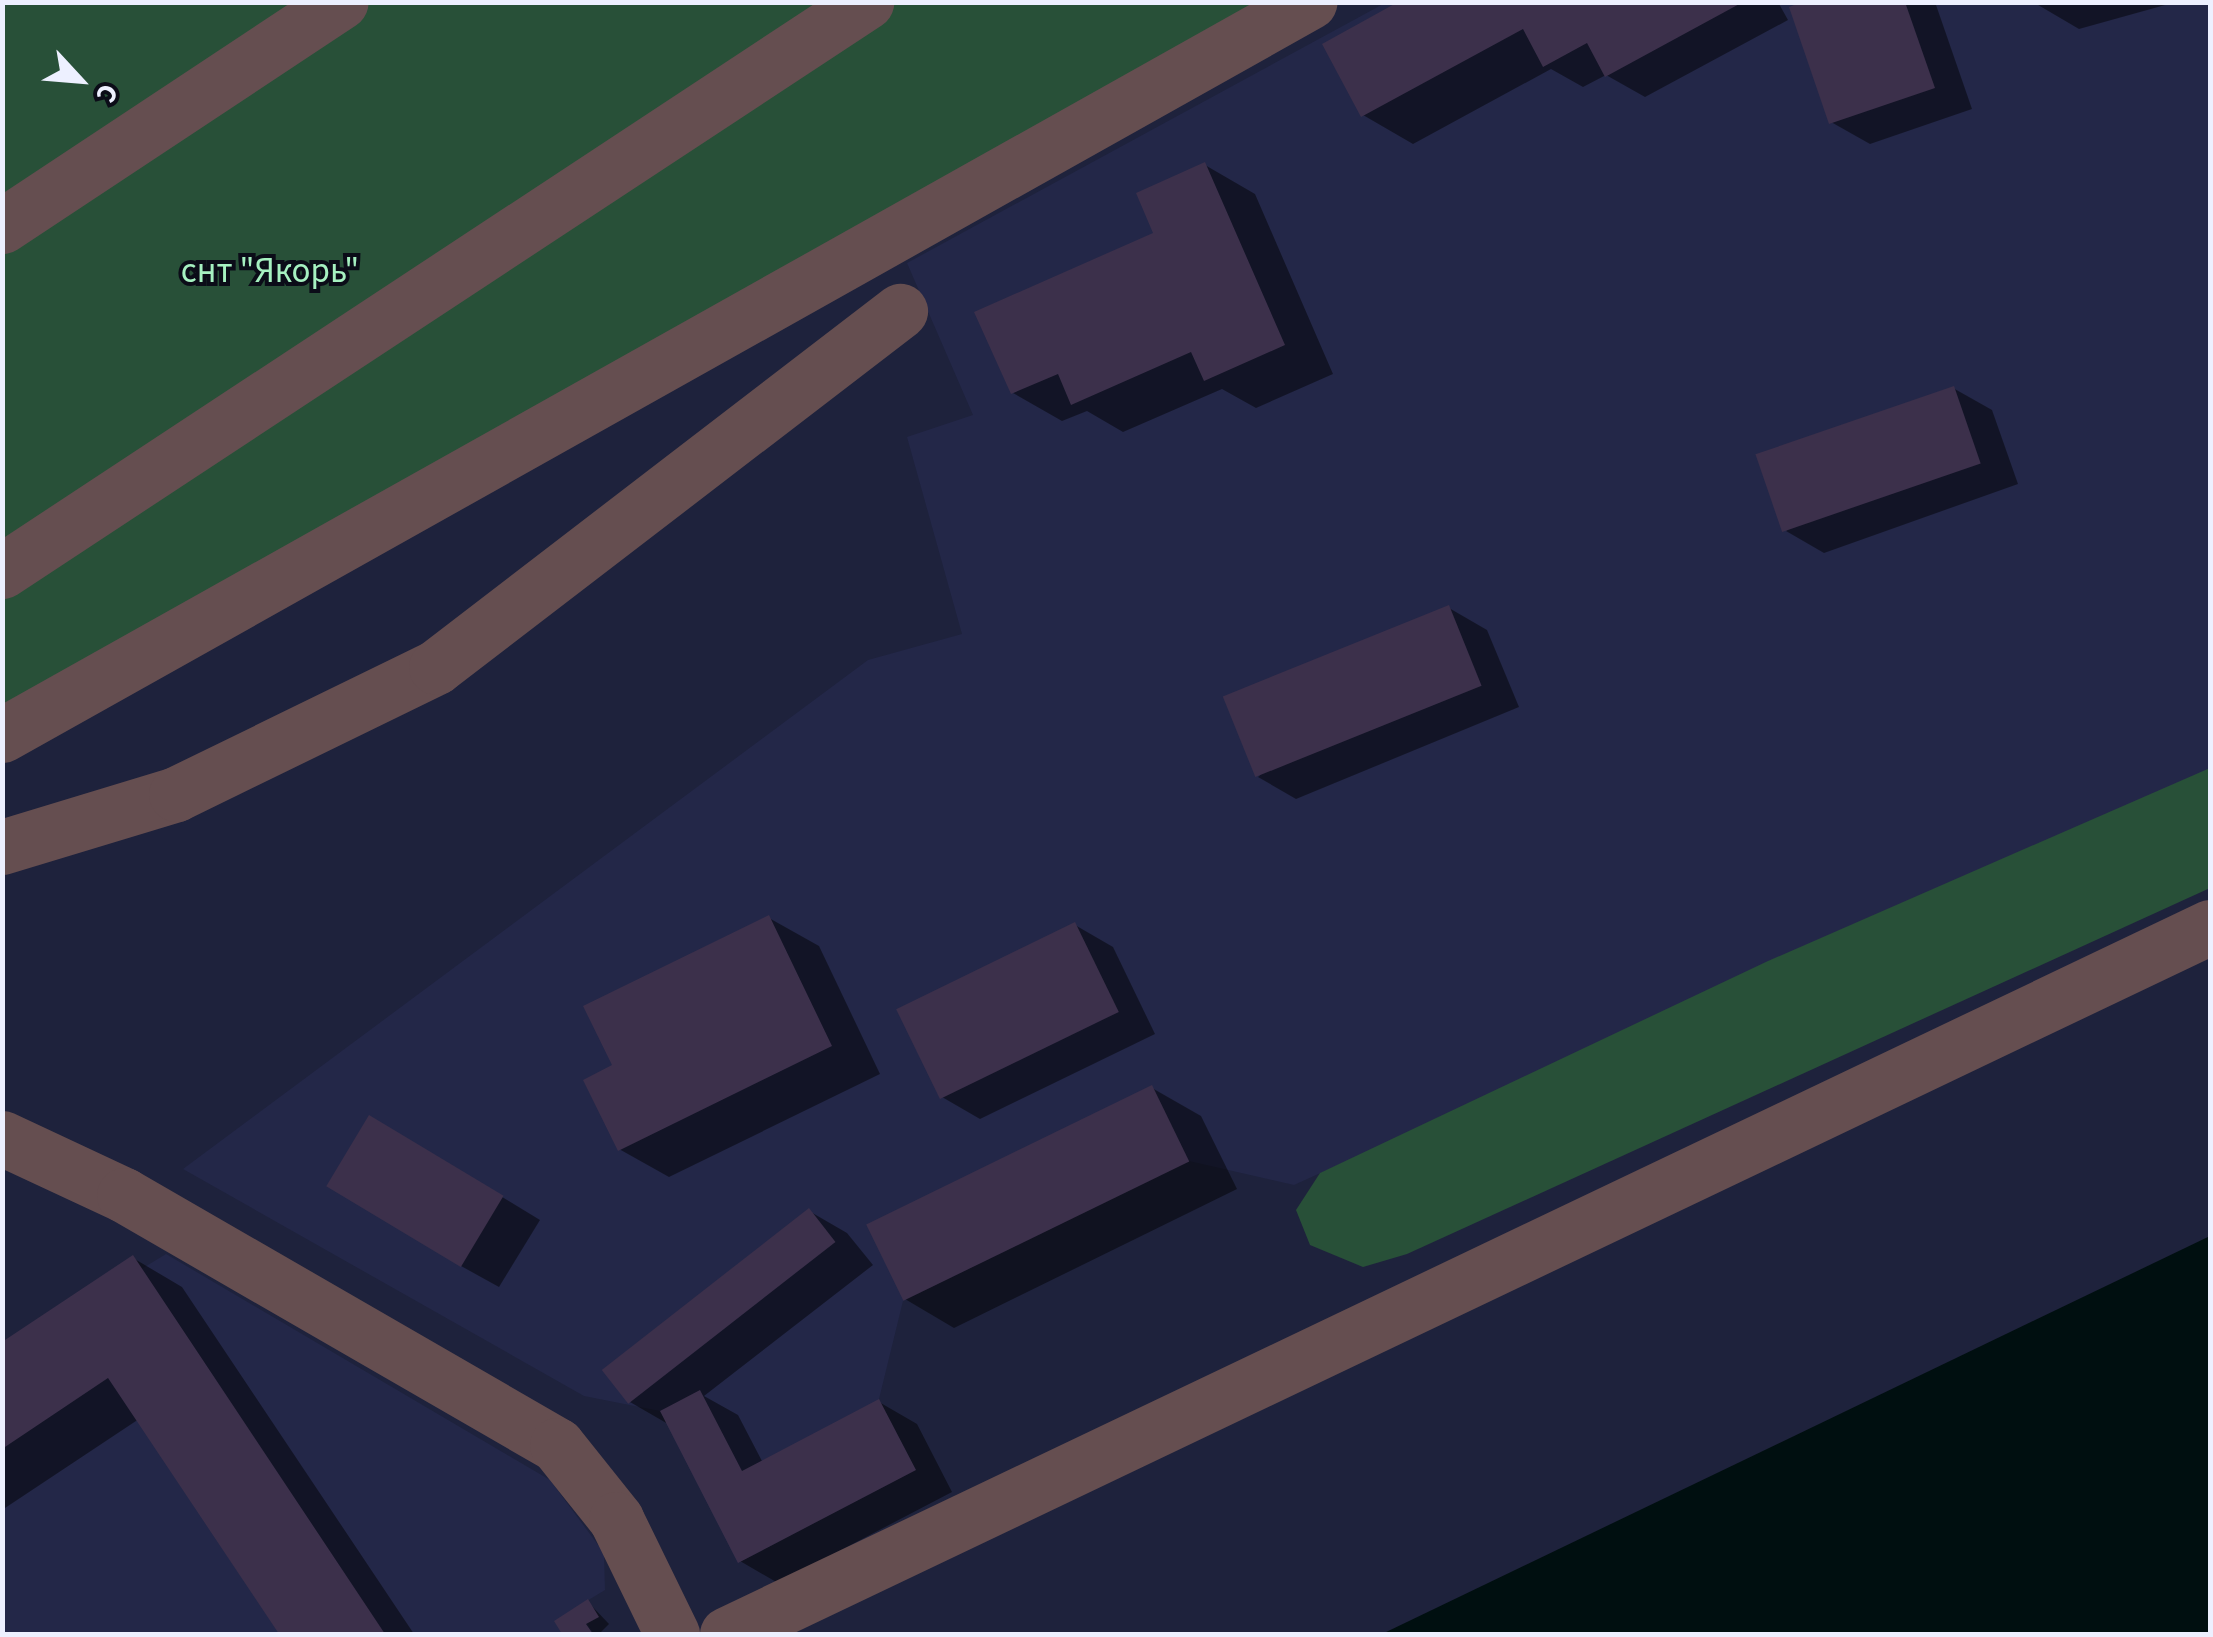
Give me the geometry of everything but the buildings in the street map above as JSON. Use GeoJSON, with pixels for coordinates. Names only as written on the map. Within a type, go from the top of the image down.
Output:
{"type":"FeatureCollection","features":[{"type":"Feature","properties":{"kind":"street"},"geometry":{"type":"LineString","coordinates":[[2,226],[341,2]]}},
{"type":"Feature","properties":{"kind":"street"},"geometry":{"type":"LineString","coordinates":[[2,571],[866,2]]}},
{"type":"Feature","properties":{"kind":"street"},"geometry":{"type":"LineString","coordinates":[[2,735],[1309,2]]}},
{"type":"Feature","properties":{"kind":"street"},"geometry":{"type":"LineString","coordinates":[[2,847],[176,794],[436,667],[900,311]]}},
{"type":"Feature","properties":{"kind":"street"},"geometry":{"type":"LineString","coordinates":[[728,1634],[2210,926]]}},
{"type":"Feature","properties":{"kind":"street"},"geometry":{"type":"LineString","coordinates":[[2,1138],[124,1195],[557,1445],[616,1519],[672,1634]]}},
{"type":"Feature","properties":{"kind":"shaded area"},"geometry":{"type":"Polygon","coordinates":[[[1385,3],[2210,3],[2210,769],[1294,1185],[1189,1161],[903,1301],[879,1399],[916,1470],[738,1563],[660,1411],[584,1396],[183,1169],[868,660],[962,634],[907,437],[973,415],[907,263],[1385,3]]]}},
{"type":"Feature","properties":{"kind":"shaded area"},"geometry":{"type":"Polygon","coordinates":[[[2210,1236],[2210,1634],[1382,1634],[2210,1236]]]}},
{"type":"Feature","properties":{"kind":"shaded area"},"geometry":{"type":"Polygon","coordinates":[[[166,1254],[550,1480],[604,1553],[605,1590],[577,1607],[594,1634],[3,1634],[3,1353],[166,1254]]]}},
{"type":"Feature","properties":{"kind":"green space","name":"снт \"Якорь\""},"geometry":{"type":"Polygon","coordinates":[[[3,3],[1308,3],[3,727],[3,3]]]}},
{"type":"Feature","properties":{"kind":"green space"},"geometry":{"type":"Polygon","coordinates":[[[2210,768],[2210,888],[1407,1254],[1363,1267],[1310,1245],[1296,1210],[1320,1173],[1768,961],[2210,768]]]}}]}
